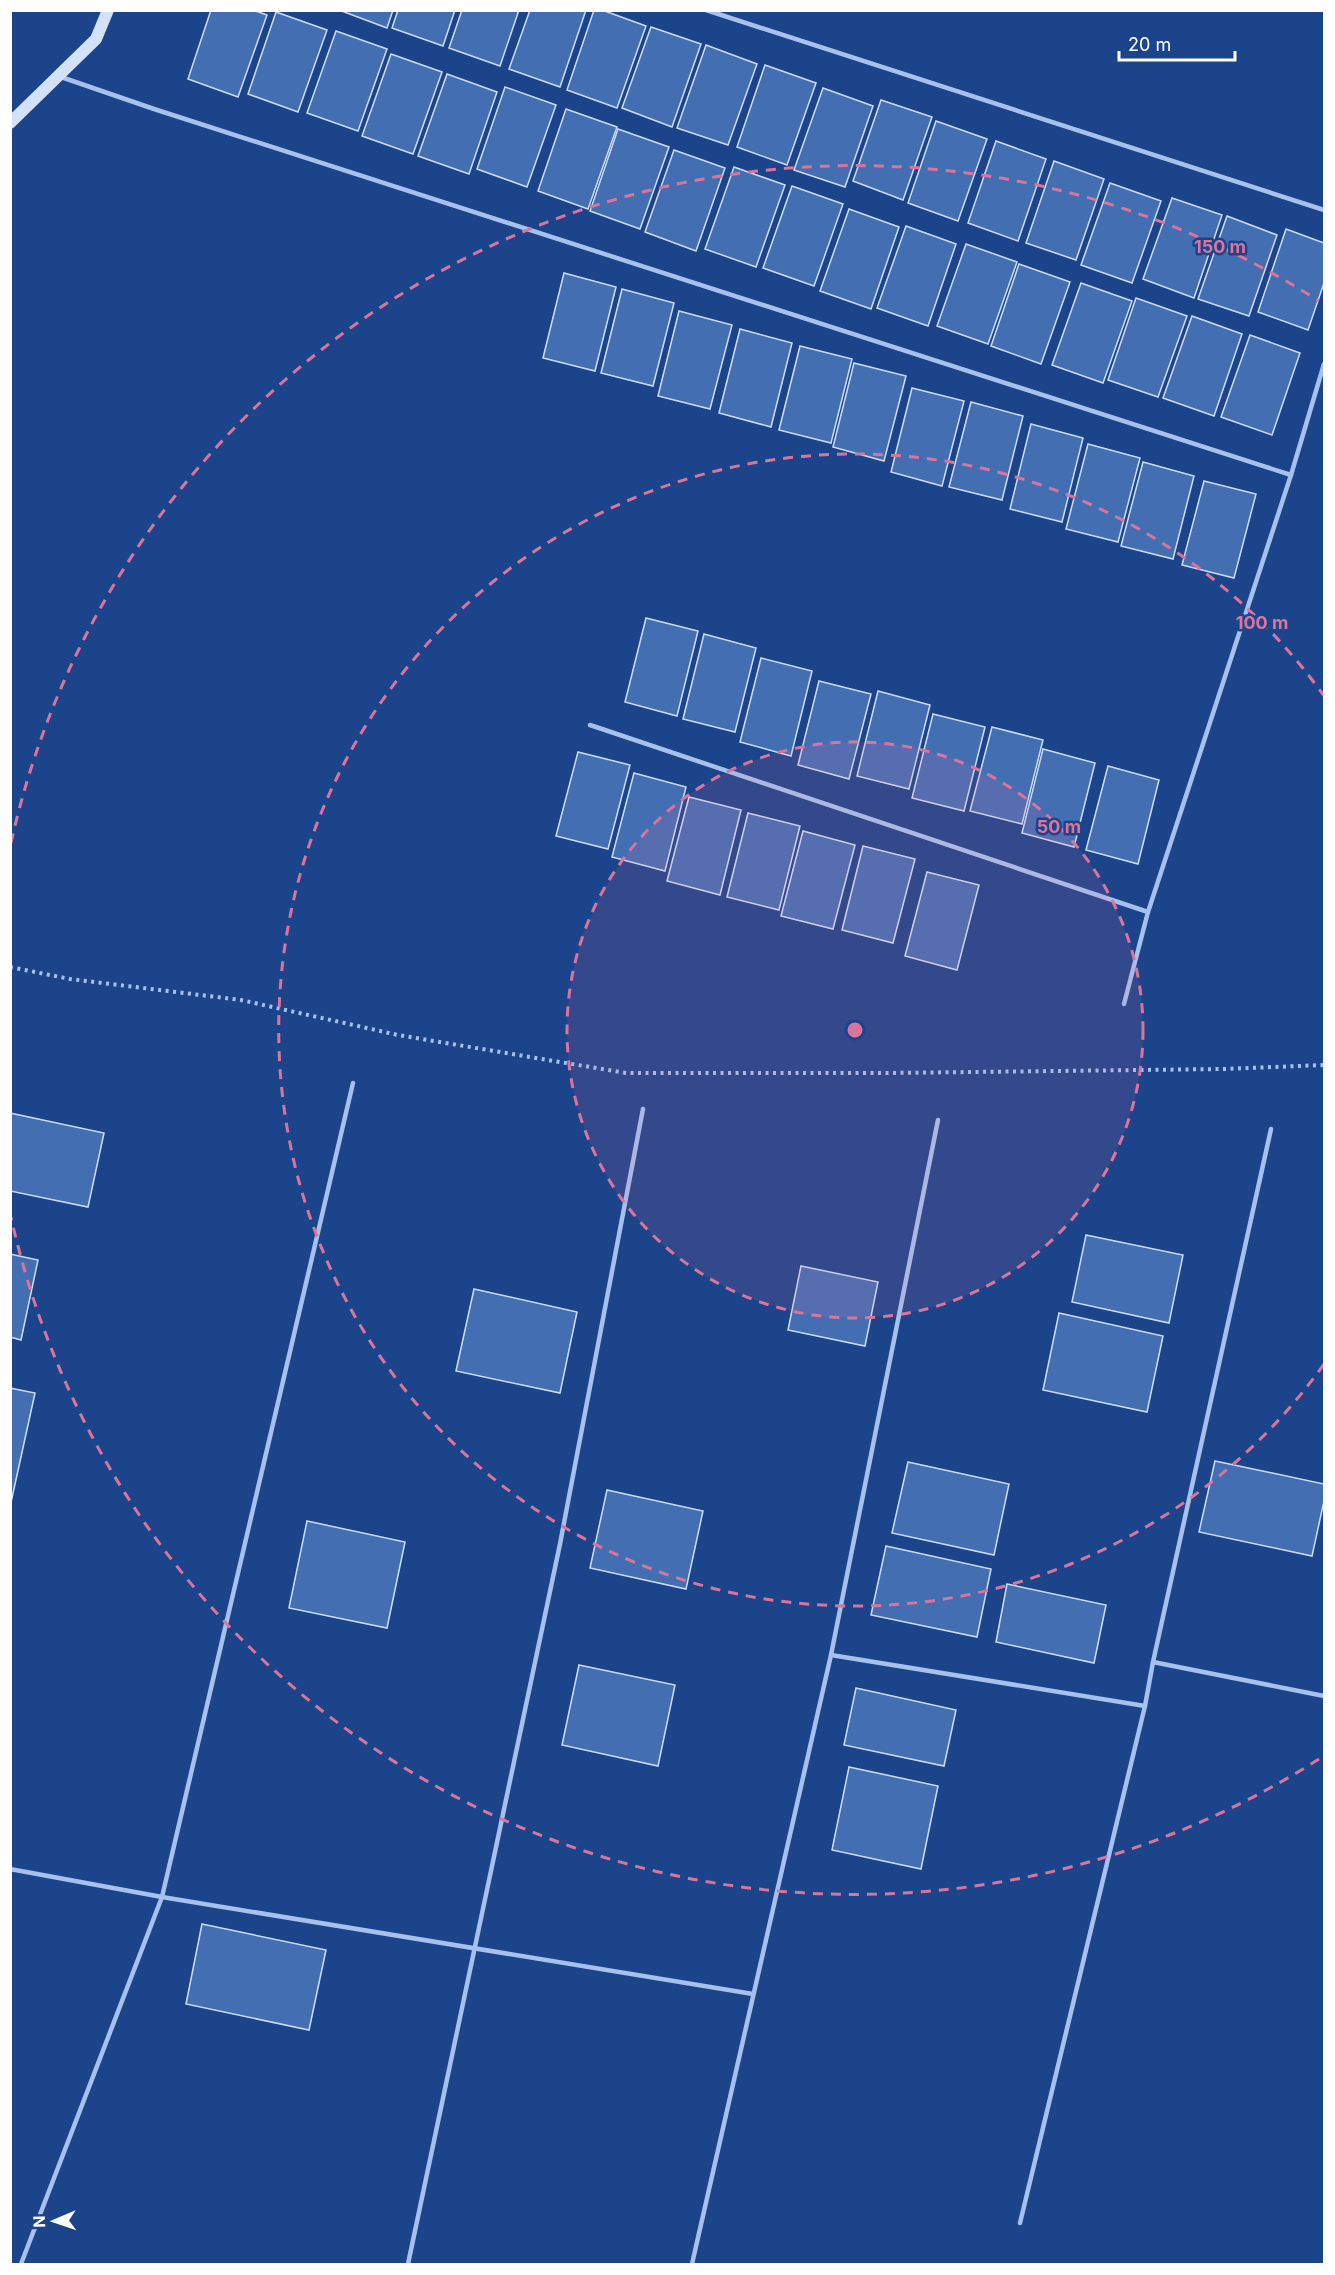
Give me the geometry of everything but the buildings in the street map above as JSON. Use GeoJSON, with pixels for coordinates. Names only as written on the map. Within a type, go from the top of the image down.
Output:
{"type":"FeatureCollection","features":[{"type":"Feature","properties":{"kind":"street"},"geometry":{"type":"LineString","coordinates":[[10,123],[96,39],[108,10]]}},
{"type":"Feature","properties":{"kind":"lane"},"geometry":{"type":"LineString","coordinates":[[706,10],[1324,210]]}},
{"type":"Feature","properties":{"kind":"lane"},"geometry":{"type":"LineString","coordinates":[[59,76],[1291,475]]}},
{"type":"Feature","properties":{"kind":"lane"},"geometry":{"type":"LineString","coordinates":[[1124,1004],[1149,912],[1291,475],[1324,364]]}},
{"type":"Feature","properties":{"kind":"lane"},"geometry":{"type":"LineString","coordinates":[[590,725],[1149,912]]}},
{"type":"Feature","properties":{"kind":"lane"},"geometry":{"type":"LineString","coordinates":[[21,2265],[162,1897],[353,1083]]}},
{"type":"Feature","properties":{"kind":"lane"},"geometry":{"type":"LineString","coordinates":[[408,2265],[560,1544],[643,1109]]}},
{"type":"Feature","properties":{"kind":"lane"},"geometry":{"type":"LineString","coordinates":[[692,2265],[831,1655],[938,1120]]}},
{"type":"Feature","properties":{"kind":"lane"},"geometry":{"type":"LineString","coordinates":[[1020,2223],[1145,1706],[1271,1129]]}},
{"type":"Feature","properties":{"kind":"lane"},"geometry":{"type":"LineString","coordinates":[[831,1655],[1145,1706]]}},
{"type":"Feature","properties":{"kind":"lane"},"geometry":{"type":"LineString","coordinates":[[1153,1662],[1324,1696]]}},
{"type":"Feature","properties":{"kind":"lane"},"geometry":{"type":"LineString","coordinates":[[10,1869],[162,1897],[753,1994]]}},
{"type":"Feature","properties":{"kind":"path"},"geometry":{"type":"LineString","coordinates":[[10,967],[70,980],[241,1000],[398,1035],[626,1073],[888,1073],[1224,1069],[1324,1065]]}}]}
